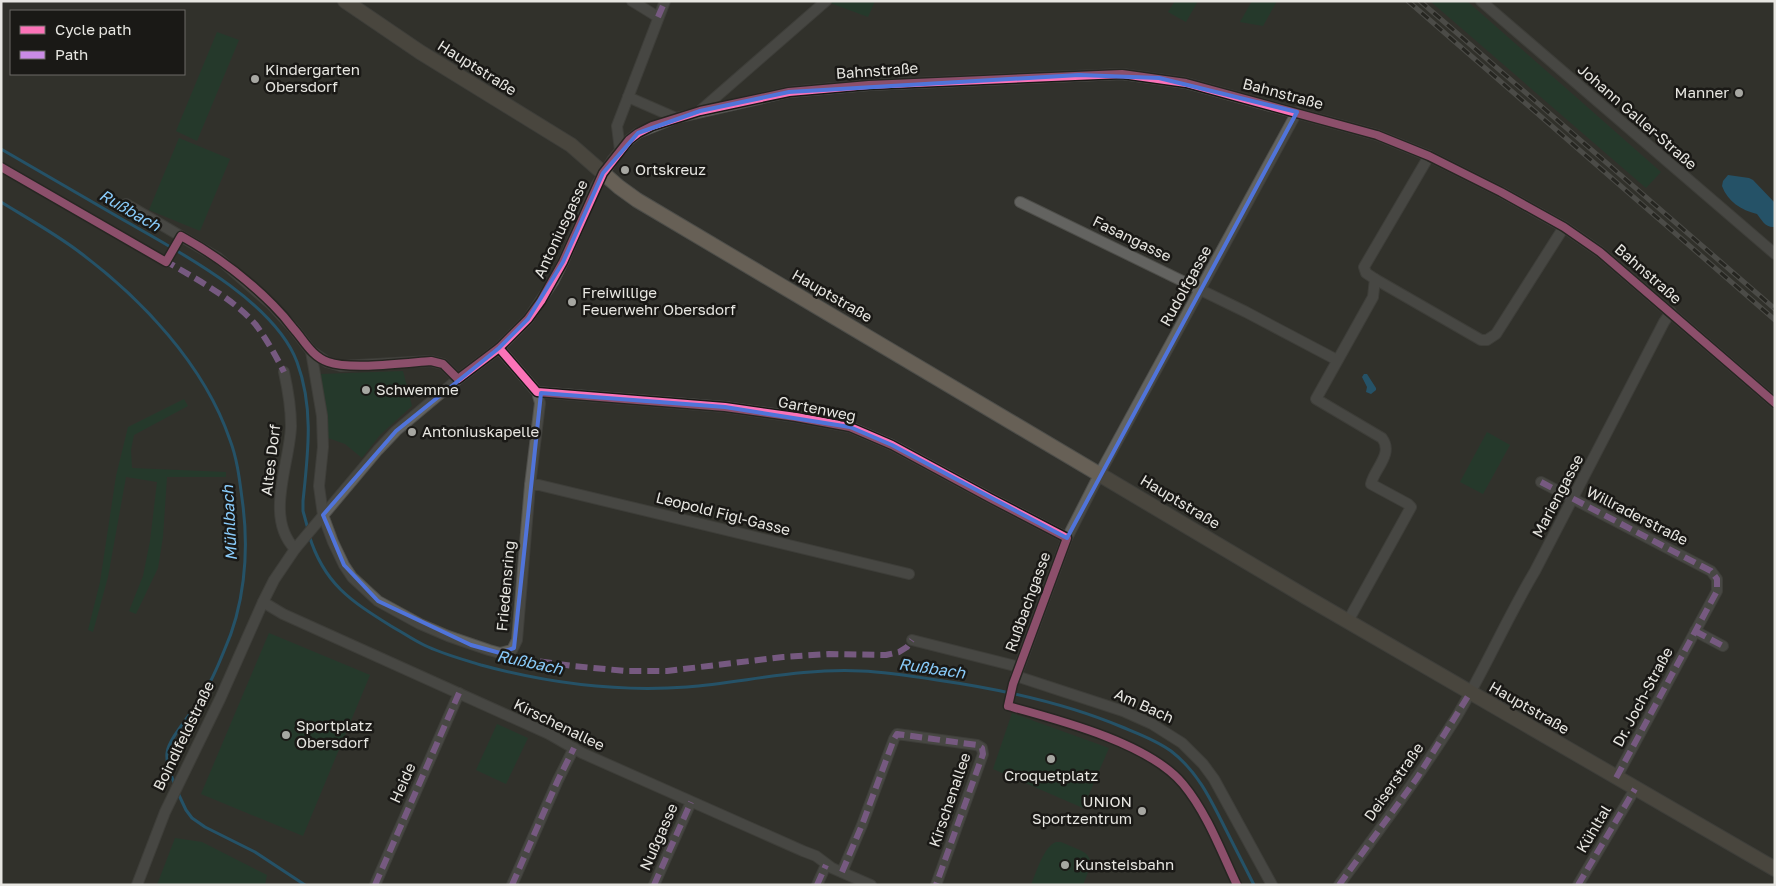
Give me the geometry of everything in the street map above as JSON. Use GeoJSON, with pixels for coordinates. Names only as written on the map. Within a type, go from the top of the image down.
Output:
{"type":"FeatureCollection","features":[{"type":"Feature","properties":{"kind":"main road","name":"Hauptstraße"},"geometry":{"type":"LineString","coordinates":[[345,1],[420,52],[571,145],[626,193],[637,200],[1470,693],[1775,869]]}},
{"type":"Feature","properties":{"kind":"street"},"geometry":{"type":"LineString","coordinates":[[632,1],[658,17]]}},
{"type":"Feature","properties":{"kind":"street"},"geometry":{"type":"LineString","coordinates":[[620,150],[617,126],[665,1]]}},
{"type":"Feature","properties":{"kind":"street"},"geometry":{"type":"LineString","coordinates":[[700,111],[826,1]]}},
{"type":"Feature","properties":{"kind":"street","name":"Johann Galler-Straße"},"geometry":{"type":"LineString","coordinates":[[1481,1],[1775,254]]}},
{"type":"Feature","properties":{"kind":"street","name":"Bahnstraße"},"geometry":{"type":"LineString","coordinates":[[620,150],[638,132],[676,118],[789,92],[860,85],[1122,74],[1186,83],[1360,129],[1429,156],[1501,192],[1564,227],[1600,252],[1775,403]]}},
{"type":"Feature","properties":{"kind":"street"},"geometry":{"type":"LineString","coordinates":[[628,97],[676,118]]}},
{"type":"Feature","properties":{"kind":"street","name":"Rudolfgasse"},"geometry":{"type":"LineString","coordinates":[[1100,473],[1297,112]]}},
{"type":"Feature","properties":{"kind":"street","name":"Antoniusgasse"},"geometry":{"type":"LineString","coordinates":[[263,602],[274,580],[303,538],[396,432],[458,379],[499,348],[528,318],[553,282],[596,186],[620,150]]}},
{"type":"Feature","properties":{"kind":"street"},"geometry":{"type":"LineString","coordinates":[[1429,156],[1364,267],[1366,273],[1375,279],[1481,340],[1487,340],[1496,334],[1564,227]]}},
{"type":"Feature","properties":{"kind":"street","name":"Fasangasse"},"geometry":{"type":"LineString","coordinates":[[1020,202],[1246,312],[1337,360]]}},
{"type":"Feature","properties":{"kind":"street"},"geometry":{"type":"LineString","coordinates":[[126,204],[218,258],[271,304],[311,351],[327,362],[341,366],[430,361],[443,364],[458,379]]}},
{"type":"Feature","properties":{"kind":"street"},"geometry":{"type":"LineString","coordinates":[[1348,621],[1411,507],[1371,484],[1386,455],[1387,445],[1382,438],[1316,399],[1373,298],[1375,279]]}},
{"type":"Feature","properties":{"kind":"street","name":"Mariengasse"},"geometry":{"type":"LineString","coordinates":[[1470,693],[1664,322],[1671,312]]}},
{"type":"Feature","properties":{"kind":"street"},"geometry":{"type":"LineString","coordinates":[[499,348],[537,392]]}},
{"type":"Feature","properties":{"kind":"street","name":"Friedensring"},"geometry":{"type":"LineString","coordinates":[[311,351],[322,416],[323,447],[319,486],[321,517],[344,565],[352,577],[378,601],[420,624],[448,636],[500,653],[514,648],[517,640],[530,485],[540,403],[537,392]]}},
{"type":"Feature","properties":{"kind":"street","name":"Altes Dorf"},"geometry":{"type":"LineString","coordinates":[[284,372],[290,401],[291,428],[281,488],[280,512],[288,542],[295,549]]}},
{"type":"Feature","properties":{"kind":"street","name":"Gartenweg"},"geometry":{"type":"LineString","coordinates":[[537,392],[725,407],[850,427],[892,445],[1067,538]]}},
{"type":"Feature","properties":{"kind":"street","name":"Rußbachgasse"},"geometry":{"type":"LineString","coordinates":[[1018,671],[1067,538],[1100,473]]}},
{"type":"Feature","properties":{"kind":"street","name":"Willraderstraße"},"geometry":{"type":"LineString","coordinates":[[1541,482],[1711,571],[1718,579]]}},
{"type":"Feature","properties":{"kind":"street","name":"Leopold Figl-Gasse"},"geometry":{"type":"LineString","coordinates":[[530,485],[539,485],[597,498],[909,574]]}},
{"type":"Feature","properties":{"kind":"street","name":"Dr. Joch-Straße"},"geometry":{"type":"LineString","coordinates":[[1616,778],[1717,591],[1718,579]]}},
{"type":"Feature","properties":{"kind":"street","name":"Kirschenallee"},"geometry":{"type":"LineString","coordinates":[[263,602],[283,614],[549,734],[582,753],[638,779],[810,854],[826,865],[871,885]]}},
{"type":"Feature","properties":{"kind":"street","name":"Boindlfeldstraße"},"geometry":{"type":"LineString","coordinates":[[137,885],[170,799],[220,699],[263,602]]}},
{"type":"Feature","properties":{"kind":"street"},"geometry":{"type":"LineString","coordinates":[[1695,631],[1724,646]]}},
{"type":"Feature","properties":{"kind":"street","name":"Am Bach"},"geometry":{"type":"LineString","coordinates":[[912,640],[1018,671],[1123,711],[1152,724],[1182,743],[1203,764],[1220,788],[1272,885]]}},
{"type":"Feature","properties":{"kind":"street","name":"Heide"},"geometry":{"type":"LineString","coordinates":[[375,885],[459,693]]}},
{"type":"Feature","properties":{"kind":"street","name":"Deiserstraße"},"geometry":{"type":"LineString","coordinates":[[1339,885],[1417,778],[1470,693]]}},
{"type":"Feature","properties":{"kind":"street","name":"Kirschenallee"},"geometry":{"type":"LineString","coordinates":[[842,872],[897,734],[977,745],[982,748],[984,754],[936,885]]}},
{"type":"Feature","properties":{"kind":"street"},"geometry":{"type":"LineString","coordinates":[[512,885],[574,748]]}},
{"type":"Feature","properties":{"kind":"street","name":"Kühltal"},"geometry":{"type":"LineString","coordinates":[[1578,885],[1635,789]]}},
{"type":"Feature","properties":{"kind":"street","name":"Nußgasse"},"geometry":{"type":"LineString","coordinates":[[654,885],[691,802]]}},
{"type":"Feature","properties":{"kind":"street"},"geometry":{"type":"LineString","coordinates":[[818,885],[826,865]]}},
{"type":"Feature","properties":{"kind":"highlighted area"},"geometry":{"type":"Polygon","coordinates":[[[1079,75],[1159,78],[1297,112],[1067,538],[892,445],[850,427],[725,407],[541,393],[514,648],[500,653],[471,645],[378,601],[344,565],[323,515],[396,431],[499,348],[528,319],[563,262],[603,173],[638,133],[700,111],[789,92],[1079,75]]]}},
{"type":"Feature","properties":{"kind":"green space"},"geometry":{"type":"Polygon","coordinates":[[[833,1],[875,1],[868,17],[830,3],[833,1]]]}},
{"type":"Feature","properties":{"kind":"green space"},"geometry":{"type":"Polygon","coordinates":[[[1175,1],[1198,1],[1186,22],[1168,12],[1175,1]]]}},
{"type":"Feature","properties":{"kind":"green space"},"geometry":{"type":"Polygon","coordinates":[[[1252,1],[1277,1],[1263,26],[1240,22],[1252,1]]]}},
{"type":"Feature","properties":{"kind":"green space"},"geometry":{"type":"Polygon","coordinates":[[[1430,1],[1467,1],[1661,172],[1646,188],[1430,1]]]}},
{"type":"Feature","properties":{"kind":"green space"},"geometry":{"type":"Polygon","coordinates":[[[217,32],[239,40],[197,141],[176,131],[217,32]]]}},
{"type":"Feature","properties":{"kind":"green space"},"geometry":{"type":"Polygon","coordinates":[[[179,138],[230,159],[200,231],[149,210],[179,138]]]}},
{"type":"Feature","properties":{"kind":"green space","name":"Schwemme"},"geometry":{"type":"Polygon","coordinates":[[[403,371],[412,406],[380,435],[362,458],[345,444],[328,438],[321,374],[403,371]]]}},
{"type":"Feature","properties":{"kind":"green space"},"geometry":{"type":"Polygon","coordinates":[[[184,399],[188,406],[134,435],[131,450],[132,468],[226,472],[226,477],[167,477],[163,537],[158,568],[136,614],[129,611],[143,576],[150,541],[157,482],[126,477],[108,577],[93,632],[88,630],[100,582],[116,476],[128,427],[184,399]]]}},
{"type":"Feature","properties":{"kind":"green space"},"geometry":{"type":"Polygon","coordinates":[[[1487,432],[1510,445],[1483,494],[1460,482],[1487,432]]]}},
{"type":"Feature","properties":{"kind":"green space","name":"Sportplatz Obersdorf"},"geometry":{"type":"Polygon","coordinates":[[[269,633],[370,675],[303,836],[201,794],[269,633]]]}},
{"type":"Feature","properties":{"kind":"green space","name":"Croquetplatz"},"geometry":{"type":"Polygon","coordinates":[[[1012,713],[1109,748],[1083,808],[993,769],[1012,713]]]}},
{"type":"Feature","properties":{"kind":"green space"},"geometry":{"type":"Polygon","coordinates":[[[497,724],[528,738],[506,784],[476,770],[497,724]]]}},
{"type":"Feature","properties":{"kind":"green space"},"geometry":{"type":"Polygon","coordinates":[[[175,838],[202,842],[267,875],[265,885],[157,885],[175,838]]]}},
{"type":"Feature","properties":{"kind":"green space","name":"Kunsteisbahn"},"geometry":{"type":"Polygon","coordinates":[[[1056,842],[1061,842],[1088,856],[1090,866],[1083,885],[1031,885],[1044,854],[1056,842]]]}},
{"type":"Feature","properties":{"kind":"water"},"geometry":{"type":"Polygon","coordinates":[[[1728,175],[1753,180],[1775,203],[1775,227],[1766,225],[1757,214],[1740,208],[1731,201],[1722,186],[1723,181],[1728,175]]]}},
{"type":"Feature","properties":{"kind":"water"},"geometry":{"type":"Polygon","coordinates":[[[1364,374],[1367,374],[1376,388],[1371,394],[1366,392],[1367,387],[1362,377],[1364,374]]]}},
{"type":"Feature","properties":{"kind":"waterway","name":"Rußbach"},"geometry":{"type":"LineString","coordinates":[[1,149],[167,245],[220,278],[245,297],[285,339],[297,362],[306,396],[308,448],[303,511],[308,529]]}},
{"type":"Feature","properties":{"kind":"waterway","name":"Mühlbach"},"geometry":{"type":"LineString","coordinates":[[1,202],[78,251],[102,269],[147,311],[187,359],[204,385],[219,412],[233,448],[245,524],[245,561],[240,598],[231,634],[212,679],[169,747],[167,761],[175,785]]}},
{"type":"Feature","properties":{"kind":"waterway","name":"Rußbach"},"geometry":{"type":"LineString","coordinates":[[309,535],[315,552],[331,579],[351,599],[391,626],[445,654],[531,677],[583,685],[661,688],[709,685],[817,672],[889,673],[1008,692],[1100,718],[1159,744],[1171,751],[1188,767],[1208,795],[1254,885]]}},
{"type":"Feature","properties":{"kind":"waterway","name":"Mühlbach"},"geometry":{"type":"LineString","coordinates":[[177,791],[192,818],[205,827],[255,852],[305,885]]}},
{"type":"Feature","properties":{"kind":"railway"},"geometry":{"type":"LineString","coordinates":[[1408,1],[1775,320]]}},
{"type":"Feature","properties":{"kind":"railway"},"geometry":{"type":"LineString","coordinates":[[1420,1],[1775,309]]}},
{"type":"Feature","properties":{"kind":"marked path"},"geometry":{"type":"LineString","coordinates":[[658,17],[665,1]]}},
{"type":"Feature","properties":{"kind":"marked path"},"geometry":{"type":"LineString","coordinates":[[164,260],[213,289],[247,315],[264,336],[284,372]]}},
{"type":"Feature","properties":{"kind":"marked path"},"geometry":{"type":"LineString","coordinates":[[1541,482],[1711,571],[1717,579],[1717,591],[1616,778]]}},
{"type":"Feature","properties":{"kind":"marked path"},"geometry":{"type":"LineString","coordinates":[[1695,631],[1723,646]]}},
{"type":"Feature","properties":{"kind":"marked path"},"geometry":{"type":"LineString","coordinates":[[522,659],[626,671],[667,671],[783,657],[829,654],[886,655],[899,652],[907,647],[912,640]]}},
{"type":"Feature","properties":{"kind":"marked path"},"geometry":{"type":"LineString","coordinates":[[375,885],[459,693]]}},
{"type":"Feature","properties":{"kind":"marked path"},"geometry":{"type":"LineString","coordinates":[[1339,885],[1417,778],[1470,693]]}},
{"type":"Feature","properties":{"kind":"marked path"},"geometry":{"type":"LineString","coordinates":[[842,872],[897,734],[977,745],[982,748],[983,754],[936,885]]}},
{"type":"Feature","properties":{"kind":"marked path"},"geometry":{"type":"LineString","coordinates":[[512,885],[574,748]]}},
{"type":"Feature","properties":{"kind":"marked path"},"geometry":{"type":"LineString","coordinates":[[1578,885],[1635,789]]}},
{"type":"Feature","properties":{"kind":"marked path"},"geometry":{"type":"LineString","coordinates":[[654,885],[691,802]]}},
{"type":"Feature","properties":{"kind":"marked path"},"geometry":{"type":"LineString","coordinates":[[817,885],[826,865]]}},
{"type":"Feature","properties":{"kind":"cycle path"},"geometry":{"type":"LineString","coordinates":[[1,167],[166,262],[181,236],[194,243],[230,267],[252,285],[281,313],[312,352],[328,362],[363,366],[431,361],[443,364],[458,379],[499,348],[528,319],[541,301],[563,262],[603,173],[629,140],[652,126],[700,111],[789,92],[869,85],[1122,74],[1186,83],[1377,135],[1429,156],[1501,192],[1564,227],[1600,252],[1775,403]]}},
{"type":"Feature","properties":{"kind":"cycle path"},"geometry":{"type":"LineString","coordinates":[[499,348],[537,392],[725,407],[850,427],[892,445],[1067,538],[1013,684],[1008,706],[1052,718],[1102,735],[1148,756],[1168,769],[1192,795],[1213,833],[1237,885]]}},
{"type":"Feature","properties":{"kind":"place","name":"Kindergarten Obersdorf"},"geometry":{"type":"Point","coordinates":[255,79]}},
{"type":"Feature","properties":{"kind":"place","name":"Manner"},"geometry":{"type":"Point","coordinates":[1739,93]}},
{"type":"Feature","properties":{"kind":"place","name":"Ortskreuz"},"geometry":{"type":"Point","coordinates":[625,170]}},
{"type":"Feature","properties":{"kind":"place","name":"Freiwillige Feuerwehr Obersdorf"},"geometry":{"type":"Point","coordinates":[572,302]}},
{"type":"Feature","properties":{"kind":"place","name":"Schwemme"},"geometry":{"type":"Point","coordinates":[366,390]}},
{"type":"Feature","properties":{"kind":"place","name":"Antoniuskapelle"},"geometry":{"type":"Point","coordinates":[412,432]}},
{"type":"Feature","properties":{"kind":"place","name":"Sportplatz Obersdorf"},"geometry":{"type":"Point","coordinates":[286,735]}},
{"type":"Feature","properties":{"kind":"place","name":"Croquetplatz"},"geometry":{"type":"Point","coordinates":[1051,759]}},
{"type":"Feature","properties":{"kind":"place","name":"UNION Sportzentrum"},"geometry":{"type":"Point","coordinates":[1142,811]}},
{"type":"Feature","properties":{"kind":"place","name":"Kunsteisbahn"},"geometry":{"type":"Point","coordinates":[1065,865]}}]}
